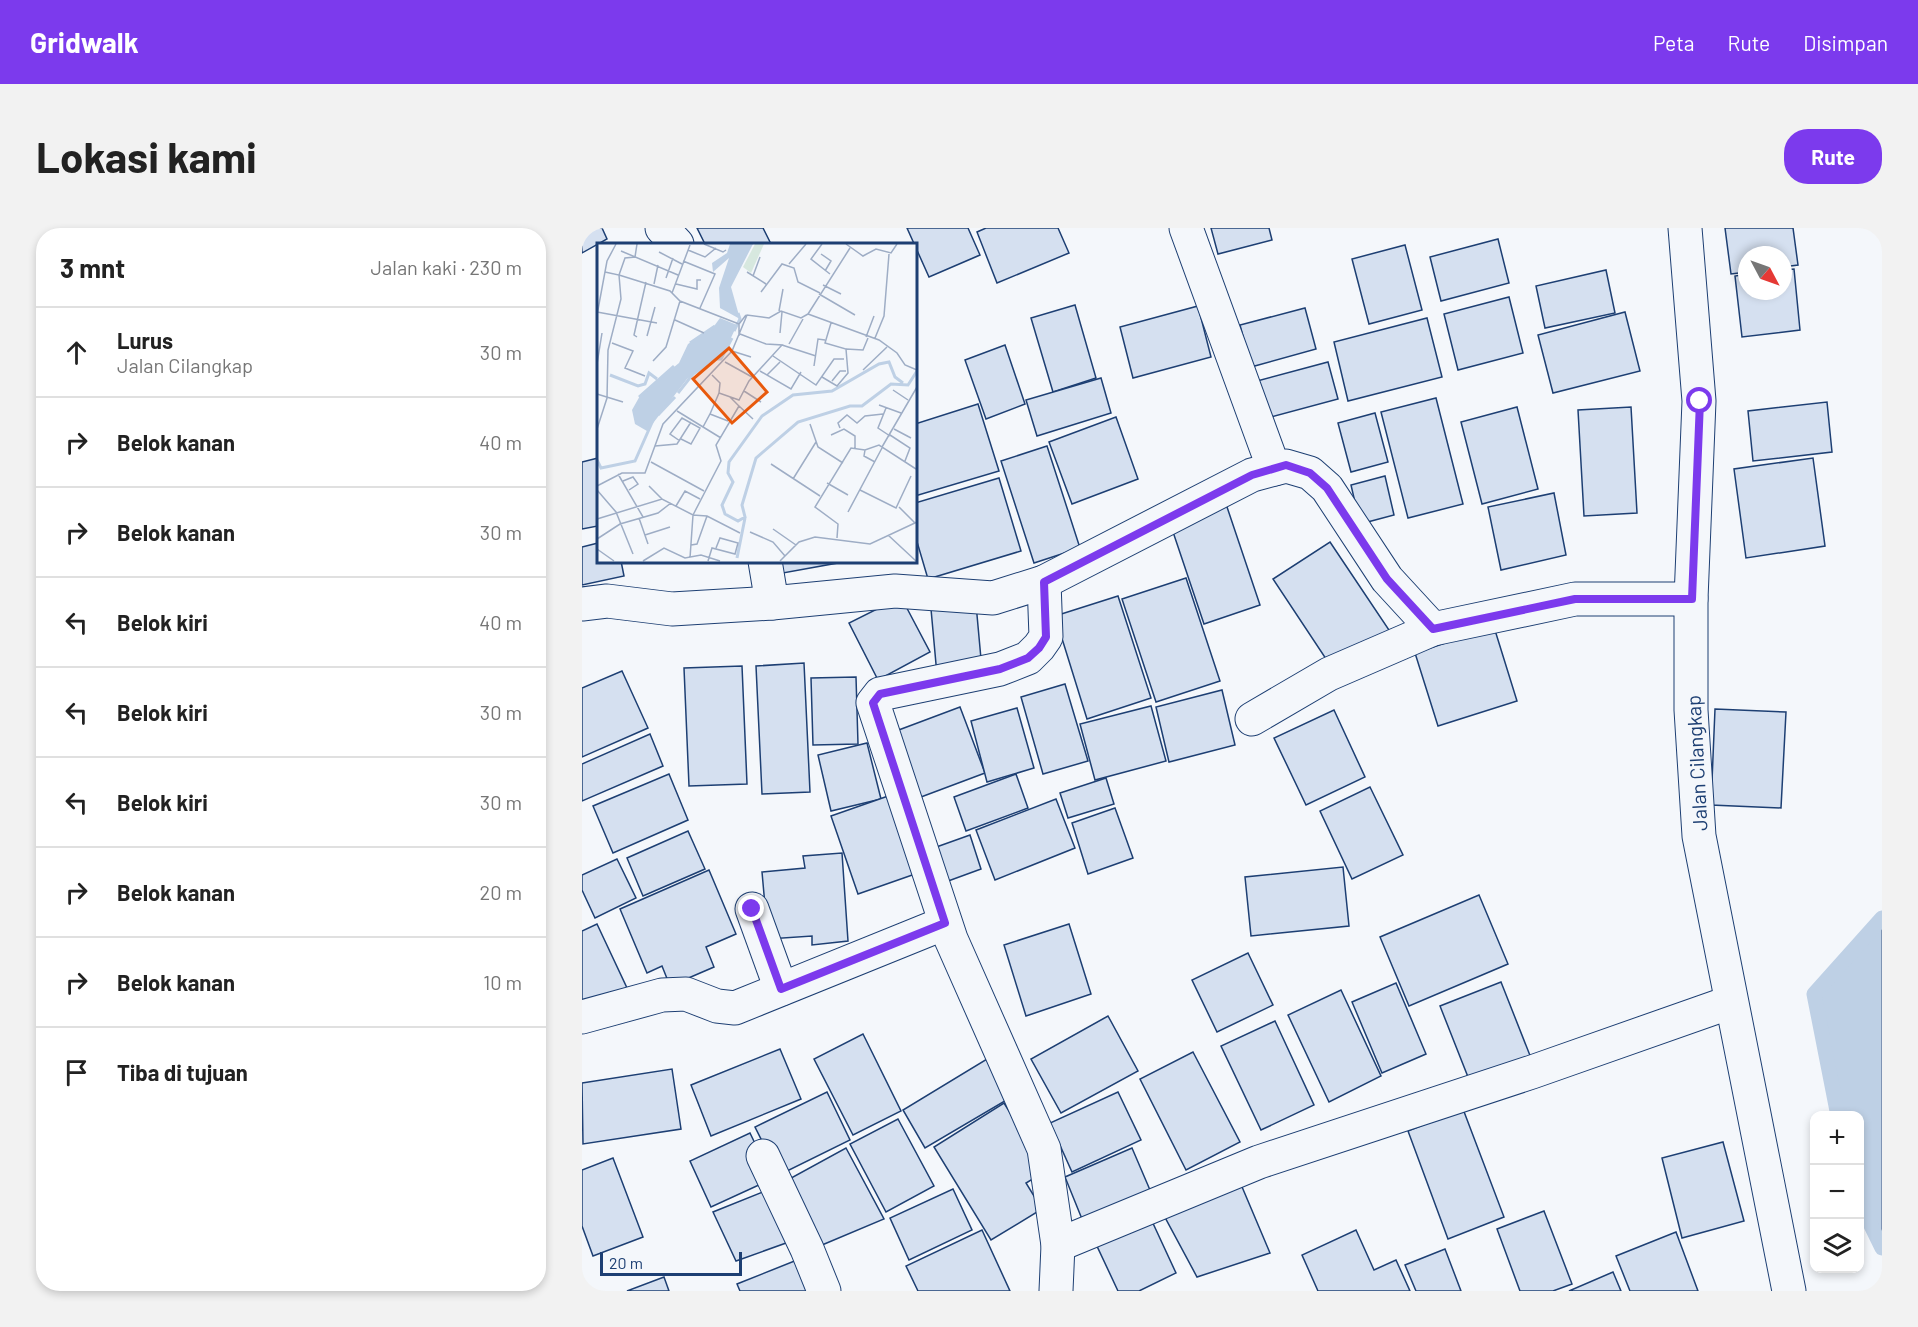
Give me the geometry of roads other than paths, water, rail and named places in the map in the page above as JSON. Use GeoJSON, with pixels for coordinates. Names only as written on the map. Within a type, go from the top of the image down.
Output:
{"type":"FeatureCollection","features":[{"type":"Feature","properties":{"kind":"street"},"geometry":{"type":"LineString","coordinates":[[662,228],[676,243]]}},
{"type":"Feature","properties":{"kind":"street"},"geometry":{"type":"LineString","coordinates":[[1186,228],[1274,469]]}},
{"type":"Feature","properties":{"kind":"street","name":"Jalan Cilangkap"},"geometry":{"type":"LineString","coordinates":[[1685,228],[1700,401],[1692,599],[1691,710],[1699,836],[1789,1291]]}},
{"type":"Feature","properties":{"kind":"street"},"geometry":{"type":"LineString","coordinates":[[582,604],[607,600],[672,609],[772,603],[895,591],[993,598],[1044,582],[1252,475],[1286,465],[1310,473],[1327,488],[1387,579],[1433,629]]}},
{"type":"Feature","properties":{"kind":"street"},"geometry":{"type":"LineString","coordinates":[[765,562],[772,603]]}},
{"type":"Feature","properties":{"kind":"street"},"geometry":{"type":"LineString","coordinates":[[1044,582],[1046,637],[1039,648],[1028,658],[1000,669],[880,694],[873,703],[945,923],[1044,1149],[1058,1245],[1056,1291]]}},
{"type":"Feature","properties":{"kind":"street"},"geometry":{"type":"LineString","coordinates":[[1252,719],[1329,674],[1433,629],[1575,599],[1692,599]]}},
{"type":"Feature","properties":{"kind":"street"},"geometry":{"type":"LineString","coordinates":[[752,909],[781,989]]}},
{"type":"Feature","properties":{"kind":"street"},"geometry":{"type":"LineString","coordinates":[[582,1017],[662,995],[686,994],[717,1006],[735,1008],[945,923]]}},
{"type":"Feature","properties":{"kind":"street"},"geometry":{"type":"LineString","coordinates":[[1058,1245],[1259,1162],[1532,1072],[1731,1002]]}},
{"type":"Feature","properties":{"kind":"street"},"geometry":{"type":"LineString","coordinates":[[763,1156],[807,1249],[824,1291]]}},
{"type":"Feature","properties":{"kind":"water"},"geometry":{"type":"Polygon","coordinates":[[[1882,918],[1882,1248],[1864,1211],[1864,1111],[1837,1111],[1814,994],[1882,918]]]}},
{"type":"Feature","properties":{"kind":"waterway"},"geometry":{"type":"LineString","coordinates":[[1837,1111],[1814,994],[1882,918]]}},
{"type":"Feature","properties":{"kind":"waterway"},"geometry":{"type":"LineString","coordinates":[[1864,1211],[1882,1248]]}}]}
